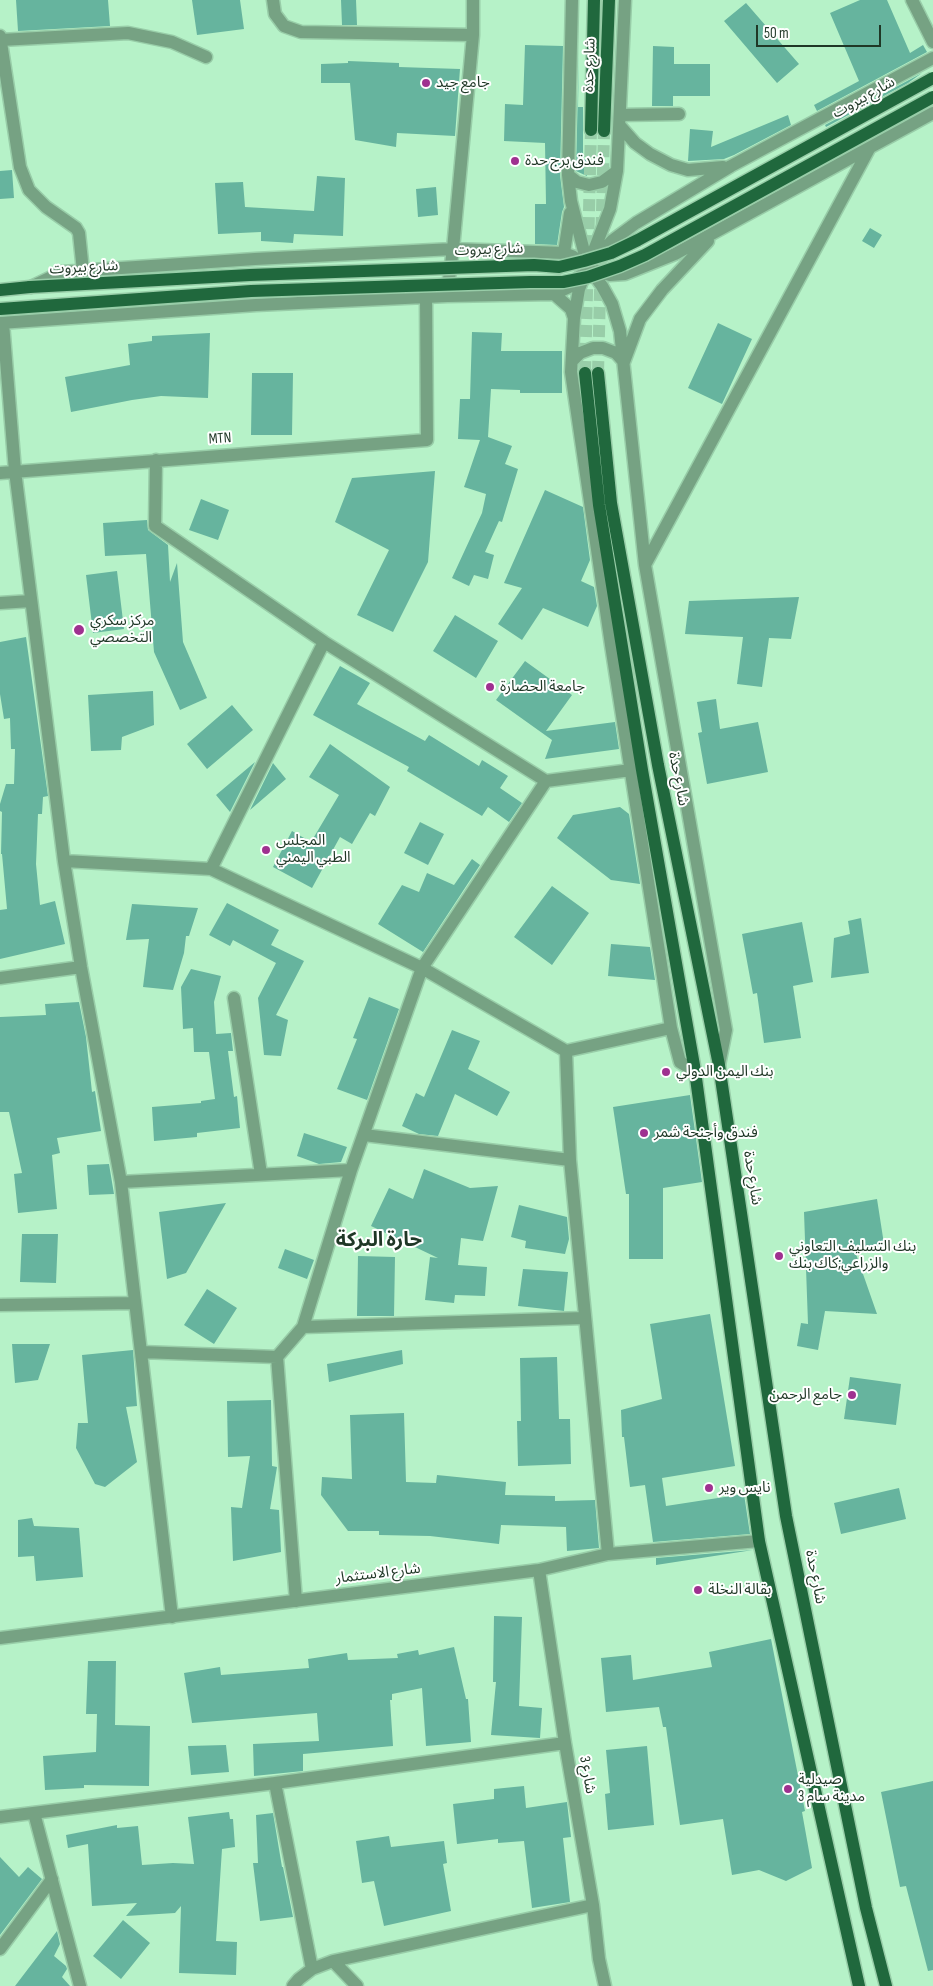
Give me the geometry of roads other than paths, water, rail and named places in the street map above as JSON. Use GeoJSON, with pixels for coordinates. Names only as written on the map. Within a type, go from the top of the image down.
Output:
{"type":"FeatureCollection","features":[{"type":"Feature","properties":{"kind":"main road","name":"شارع حدة"},"geometry":{"type":"LineString","coordinates":[[591,130],[594,0]]}},
{"type":"Feature","properties":{"kind":"main road","name":"شارع حدة"},"geometry":{"type":"LineString","coordinates":[[604,131],[609,0]]}},
{"type":"Feature","properties":{"kind":"main road","name":"شارع بيروت"},"geometry":{"type":"LineString","coordinates":[[0,290],[250,275],[534,265],[559,266],[584,261],[611,253],[638,240],[933,78]]}},
{"type":"Feature","properties":{"kind":"main road"},"geometry":{"type":"LineString","coordinates":[[0,309],[251,291],[563,282],[588,277],[645,255],[933,97]]}},
{"type":"Feature","properties":{"kind":"main road","name":"شارع حدة"},"geometry":{"type":"LineString","coordinates":[[859,1986],[759,1541],[695,1071],[642,770],[599,506],[592,373],[611,503],[658,765],[719,1065],[786,1516],[866,1908],[886,1986]]}},
{"type":"Feature","properties":{"kind":"street"},"geometry":{"type":"LineString","coordinates":[[273,0],[275,14],[284,26],[301,32],[473,34]]}},
{"type":"Feature","properties":{"kind":"street"},"geometry":{"type":"LineString","coordinates":[[447,296],[473,34],[473,0]]}},
{"type":"Feature","properties":{"kind":"street"},"geometry":{"type":"LineString","coordinates":[[572,0],[568,175],[571,200],[588,267],[612,304],[620,331],[645,565],[726,1030],[719,1065]]}},
{"type":"Feature","properties":{"kind":"street"},"geometry":{"type":"LineString","coordinates":[[625,0],[617,171],[610,209],[579,289],[574,318],[571,372],[671,1028],[680,1062],[695,1071]]}},
{"type":"Feature","properties":{"kind":"street"},"geometry":{"type":"LineString","coordinates":[[912,0],[933,42]]}},
{"type":"Feature","properties":{"kind":"street"},"geometry":{"type":"LineString","coordinates":[[83,271],[79,233],[76,228],[46,207],[29,190],[20,167],[0,38],[128,32],[172,42],[206,57]]}},
{"type":"Feature","properties":{"kind":"street"},"geometry":{"type":"LineString","coordinates":[[172,1617],[121,1182],[81,968],[64,861],[15,471],[2,323],[256,305],[447,296],[554,294],[569,287],[613,240],[636,223],[730,166],[933,58]]}},
{"type":"Feature","properties":{"kind":"street"},"geometry":{"type":"LineString","coordinates":[[620,121],[679,114]]}},
{"type":"Feature","properties":{"kind":"street"},"geometry":{"type":"LineString","coordinates":[[30,287],[62,272],[255,259],[453,249],[564,253],[588,267],[610,275],[625,274],[675,254],[933,114]]}},
{"type":"Feature","properties":{"kind":"street"},"geometry":{"type":"LineString","coordinates":[[620,121],[635,143],[650,154],[671,165],[688,170],[708,170],[730,166]]}},
{"type":"Feature","properties":{"kind":"street"},"geometry":{"type":"LineString","coordinates":[[645,565],[869,149]]}},
{"type":"Feature","properties":{"kind":"street"},"geometry":{"type":"LineString","coordinates":[[568,175],[577,182],[589,185],[602,182],[617,171]]}},
{"type":"Feature","properties":{"kind":"street"},"geometry":{"type":"LineString","coordinates":[[564,253],[571,200]]}},
{"type":"Feature","properties":{"kind":"street"},"geometry":{"type":"LineString","coordinates":[[624,362],[640,319],[662,290],[717,232]]}},
{"type":"Feature","properties":{"kind":"street"},"geometry":{"type":"LineString","coordinates":[[554,294],[570,309],[574,318]]}},
{"type":"Feature","properties":{"kind":"street","name":"MTN"},"geometry":{"type":"LineString","coordinates":[[0,473],[427,440],[426,297]]}},
{"type":"Feature","properties":{"kind":"street"},"geometry":{"type":"LineString","coordinates":[[572,361],[580,352],[592,348],[603,348],[616,353],[624,362]]}},
{"type":"Feature","properties":{"kind":"street"},"geometry":{"type":"LineString","coordinates":[[156,460],[154,526],[324,642],[546,781],[631,770]]}},
{"type":"Feature","properties":{"kind":"street"},"geometry":{"type":"LineString","coordinates":[[0,603],[31,601]]}},
{"type":"Feature","properties":{"kind":"street"},"geometry":{"type":"LineString","coordinates":[[211,869],[324,642]]}},
{"type":"Feature","properties":{"kind":"street"},"geometry":{"type":"LineString","coordinates":[[296,1601],[277,1356],[303,1327],[351,1170],[422,968],[546,781]]}},
{"type":"Feature","properties":{"kind":"street"},"geometry":{"type":"LineString","coordinates":[[64,861],[211,869],[422,968],[566,1051],[671,1028]]}},
{"type":"Feature","properties":{"kind":"street"},"geometry":{"type":"LineString","coordinates":[[0,978],[81,968]]}},
{"type":"Feature","properties":{"kind":"street"},"geometry":{"type":"LineString","coordinates":[[234,998],[261,1174]]}},
{"type":"Feature","properties":{"kind":"street"},"geometry":{"type":"LineString","coordinates":[[566,1051],[570,1160],[608,1554]]}},
{"type":"Feature","properties":{"kind":"street"},"geometry":{"type":"LineString","coordinates":[[364,1135],[570,1160]]}},
{"type":"Feature","properties":{"kind":"street"},"geometry":{"type":"LineString","coordinates":[[121,1182],[351,1170]]}},
{"type":"Feature","properties":{"kind":"street"},"geometry":{"type":"LineString","coordinates":[[0,1305],[135,1303]]}},
{"type":"Feature","properties":{"kind":"street"},"geometry":{"type":"LineString","coordinates":[[303,1327],[584,1318]]}},
{"type":"Feature","properties":{"kind":"street"},"geometry":{"type":"LineString","coordinates":[[141,1352],[277,1356]]}},
{"type":"Feature","properties":{"kind":"street","name":"شارع الاستثمار"},"geometry":{"type":"LineString","coordinates":[[0,1638],[539,1570],[608,1554],[759,1541]]}},
{"type":"Feature","properties":{"kind":"street","name":"شارع 3"},"geometry":{"type":"LineString","coordinates":[[539,1570],[565,1743],[593,1906],[599,1959],[605,1986]]}},
{"type":"Feature","properties":{"kind":"street"},"geometry":{"type":"LineString","coordinates":[[0,1817],[274,1783],[565,1743]]}},
{"type":"Feature","properties":{"kind":"street"},"geometry":{"type":"LineString","coordinates":[[274,1783],[312,1969]]}},
{"type":"Feature","properties":{"kind":"street"},"geometry":{"type":"LineString","coordinates":[[34,1813],[80,1986]]}},
{"type":"Feature","properties":{"kind":"street"},"geometry":{"type":"LineString","coordinates":[[0,1949],[52,1879]]}},
{"type":"Feature","properties":{"kind":"street"},"geometry":{"type":"LineString","coordinates":[[293,1986],[312,1969],[333,1961],[593,1906]]}},
{"type":"Feature","properties":{"kind":"street"},"geometry":{"type":"LineString","coordinates":[[333,1961],[357,1986]]}},
{"type":"Feature","properties":{"kind":"tunnel"},"geometry":{"type":"LineString","coordinates":[[585,373],[591,130]]}},
{"type":"Feature","properties":{"kind":"tunnel"},"geometry":{"type":"LineString","coordinates":[[598,373],[604,131]]}},
{"type":"Feature","properties":{"kind":"place","name":"جامع جيد"},"geometry":{"type":"Point","coordinates":[426,83]}},
{"type":"Feature","properties":{"kind":"place","name":"فندق برج حدة"},"geometry":{"type":"Point","coordinates":[515,161]}},
{"type":"Feature","properties":{"kind":"place","name":"مركز سكري التخصصي"},"geometry":{"type":"Point","coordinates":[79,630]}},
{"type":"Feature","properties":{"kind":"place","name":"جامعة الحضارة"},"geometry":{"type":"Point","coordinates":[490,687]}},
{"type":"Feature","properties":{"kind":"place","name":"المجلس الطبي اليمني"},"geometry":{"type":"Point","coordinates":[266,850]}},
{"type":"Feature","properties":{"kind":"place","name":"بنك اليمن الدولي"},"geometry":{"type":"Point","coordinates":[666,1072]}},
{"type":"Feature","properties":{"kind":"place","name":"فندق وأجنحة شمر"},"geometry":{"type":"Point","coordinates":[644,1133]}},
{"type":"Feature","properties":{"kind":"place","name":"بنك التسليف التعاوني والزراعي;كاك بنك"},"geometry":{"type":"Point","coordinates":[779,1256]}},
{"type":"Feature","properties":{"kind":"place","name":"جامع الرحمن"},"geometry":{"type":"Point","coordinates":[852,1395]}},
{"type":"Feature","properties":{"kind":"place","name":"نايس وير"},"geometry":{"type":"Point","coordinates":[709,1488]}},
{"type":"Feature","properties":{"kind":"place","name":"بقالة النخلة"},"geometry":{"type":"Point","coordinates":[698,1590]}},
{"type":"Feature","properties":{"kind":"place","name":"صيدلية مدينة سام 3"},"geometry":{"type":"Point","coordinates":[788,1789]}},
{"type":"Feature","properties":{"kind":"district","name":"حارة البركة"},"geometry":{"type":"Point","coordinates":[379,1241]}}]}
